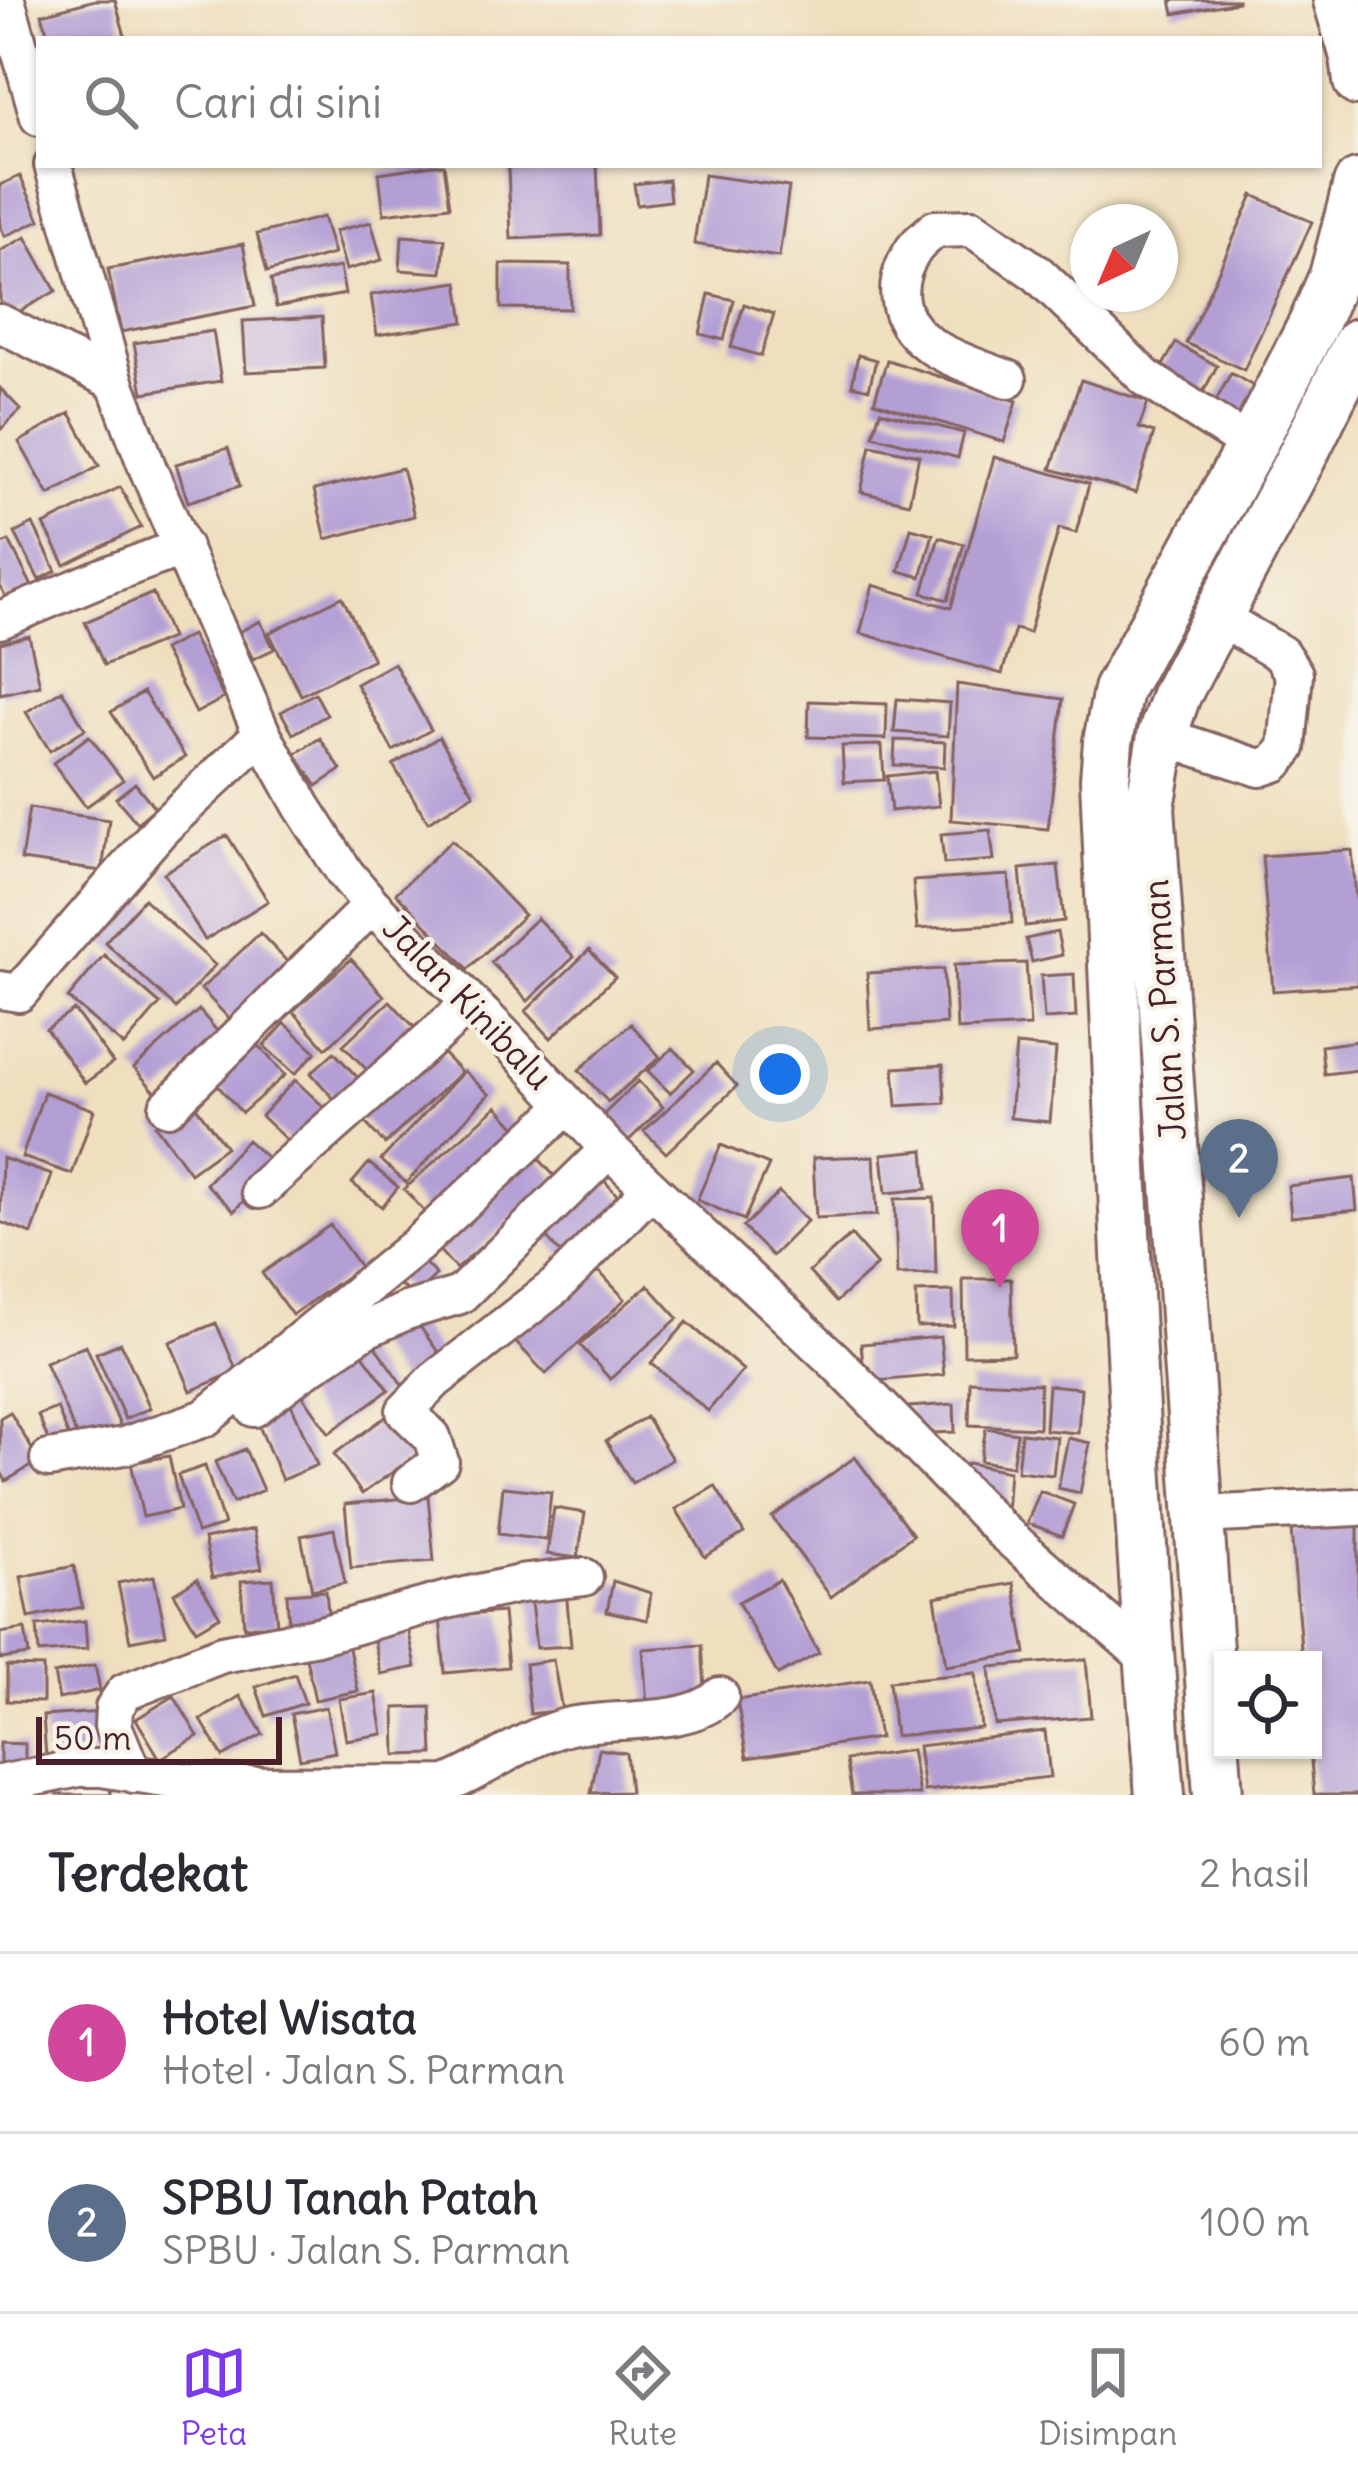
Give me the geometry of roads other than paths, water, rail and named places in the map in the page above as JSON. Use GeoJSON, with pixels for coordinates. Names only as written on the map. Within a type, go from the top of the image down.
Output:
{"type":"FeatureCollection","features":[{"type":"Feature","properties":{"kind":"main road"},"geometry":{"type":"LineString","coordinates":[[1338,0],[1358,81]]}},
{"type":"Feature","properties":{"kind":"main road"},"geometry":{"type":"LineString","coordinates":[[1160,1795],[1123,1196],[1105,779],[1108,742],[1118,690],[1251,446],[1334,276],[1358,184]]}},
{"type":"Feature","properties":{"kind":"main road","name":"Jalan S. Parman"},"geometry":{"type":"LineString","coordinates":[[1218,1795],[1150,807],[1162,736],[1175,694],[1358,343]]}},
{"type":"Feature","properties":{"kind":"street"},"geometry":{"type":"LineString","coordinates":[[5,0],[36,106]]}},
{"type":"Feature","properties":{"kind":"street","name":"Jalan Kinibalu"},"geometry":{"type":"LineString","coordinates":[[54,168],[115,382],[148,469],[262,734],[345,873],[609,1148],[835,1361],[1001,1531],[1149,1660]]}},
{"type":"Feature","properties":{"kind":"street"},"geometry":{"type":"LineString","coordinates":[[1008,379],[932,347],[901,312],[898,286],[914,250],[934,229],[972,228],[1037,274],[1161,390],[1251,446]]}},
{"type":"Feature","properties":{"kind":"street"},"geometry":{"type":"LineString","coordinates":[[0,323],[115,382]]}},
{"type":"Feature","properties":{"kind":"street"},"geometry":{"type":"LineString","coordinates":[[0,620],[183,547]]}},
{"type":"Feature","properties":{"kind":"street"},"geometry":{"type":"LineString","coordinates":[[1162,736],[1261,768],[1275,763],[1287,748],[1294,674],[1281,654],[1217,616]]}},
{"type":"Feature","properties":{"kind":"street"},"geometry":{"type":"LineString","coordinates":[[0,990],[19,993],[160,829],[262,734]]}},
{"type":"Feature","properties":{"kind":"street"},"geometry":{"type":"LineString","coordinates":[[168,1107],[372,905]]}},
{"type":"Feature","properties":{"kind":"street"},"geometry":{"type":"LineString","coordinates":[[260,1190],[472,1003]]}},
{"type":"Feature","properties":{"kind":"street"},"geometry":{"type":"LineString","coordinates":[[50,1459],[124,1447],[205,1418],[417,1245],[568,1105]]}},
{"type":"Feature","properties":{"kind":"street"},"geometry":{"type":"LineString","coordinates":[[170,1430],[217,1428],[242,1418],[365,1329],[460,1295],[609,1148]]}},
{"type":"Feature","properties":{"kind":"street"},"geometry":{"type":"LineString","coordinates":[[411,1483],[440,1462],[432,1437],[405,1411],[435,1380],[556,1286],[651,1189]]}},
{"type":"Feature","properties":{"kind":"street"},"geometry":{"type":"LineString","coordinates":[[1199,1515],[1358,1507]]}},
{"type":"Feature","properties":{"kind":"street"},"geometry":{"type":"LineString","coordinates":[[133,1774],[113,1726],[114,1708],[125,1692],[222,1654],[317,1636],[520,1584],[584,1577]]}},
{"type":"Feature","properties":{"kind":"street"},"geometry":{"type":"LineString","coordinates":[[0,1784],[101,1768],[190,1782],[400,1790],[447,1784],[563,1728],[655,1719],[709,1707],[720,1696]]}},
{"type":"Feature","properties":{"kind":"place","name":"SPBU Tanah Patah"},"geometry":{"type":"Point","coordinates":[1239,1218]}},
{"type":"Feature","properties":{"kind":"place","name":"Hotel Wisata"},"geometry":{"type":"Point","coordinates":[1000,1288]}}]}
